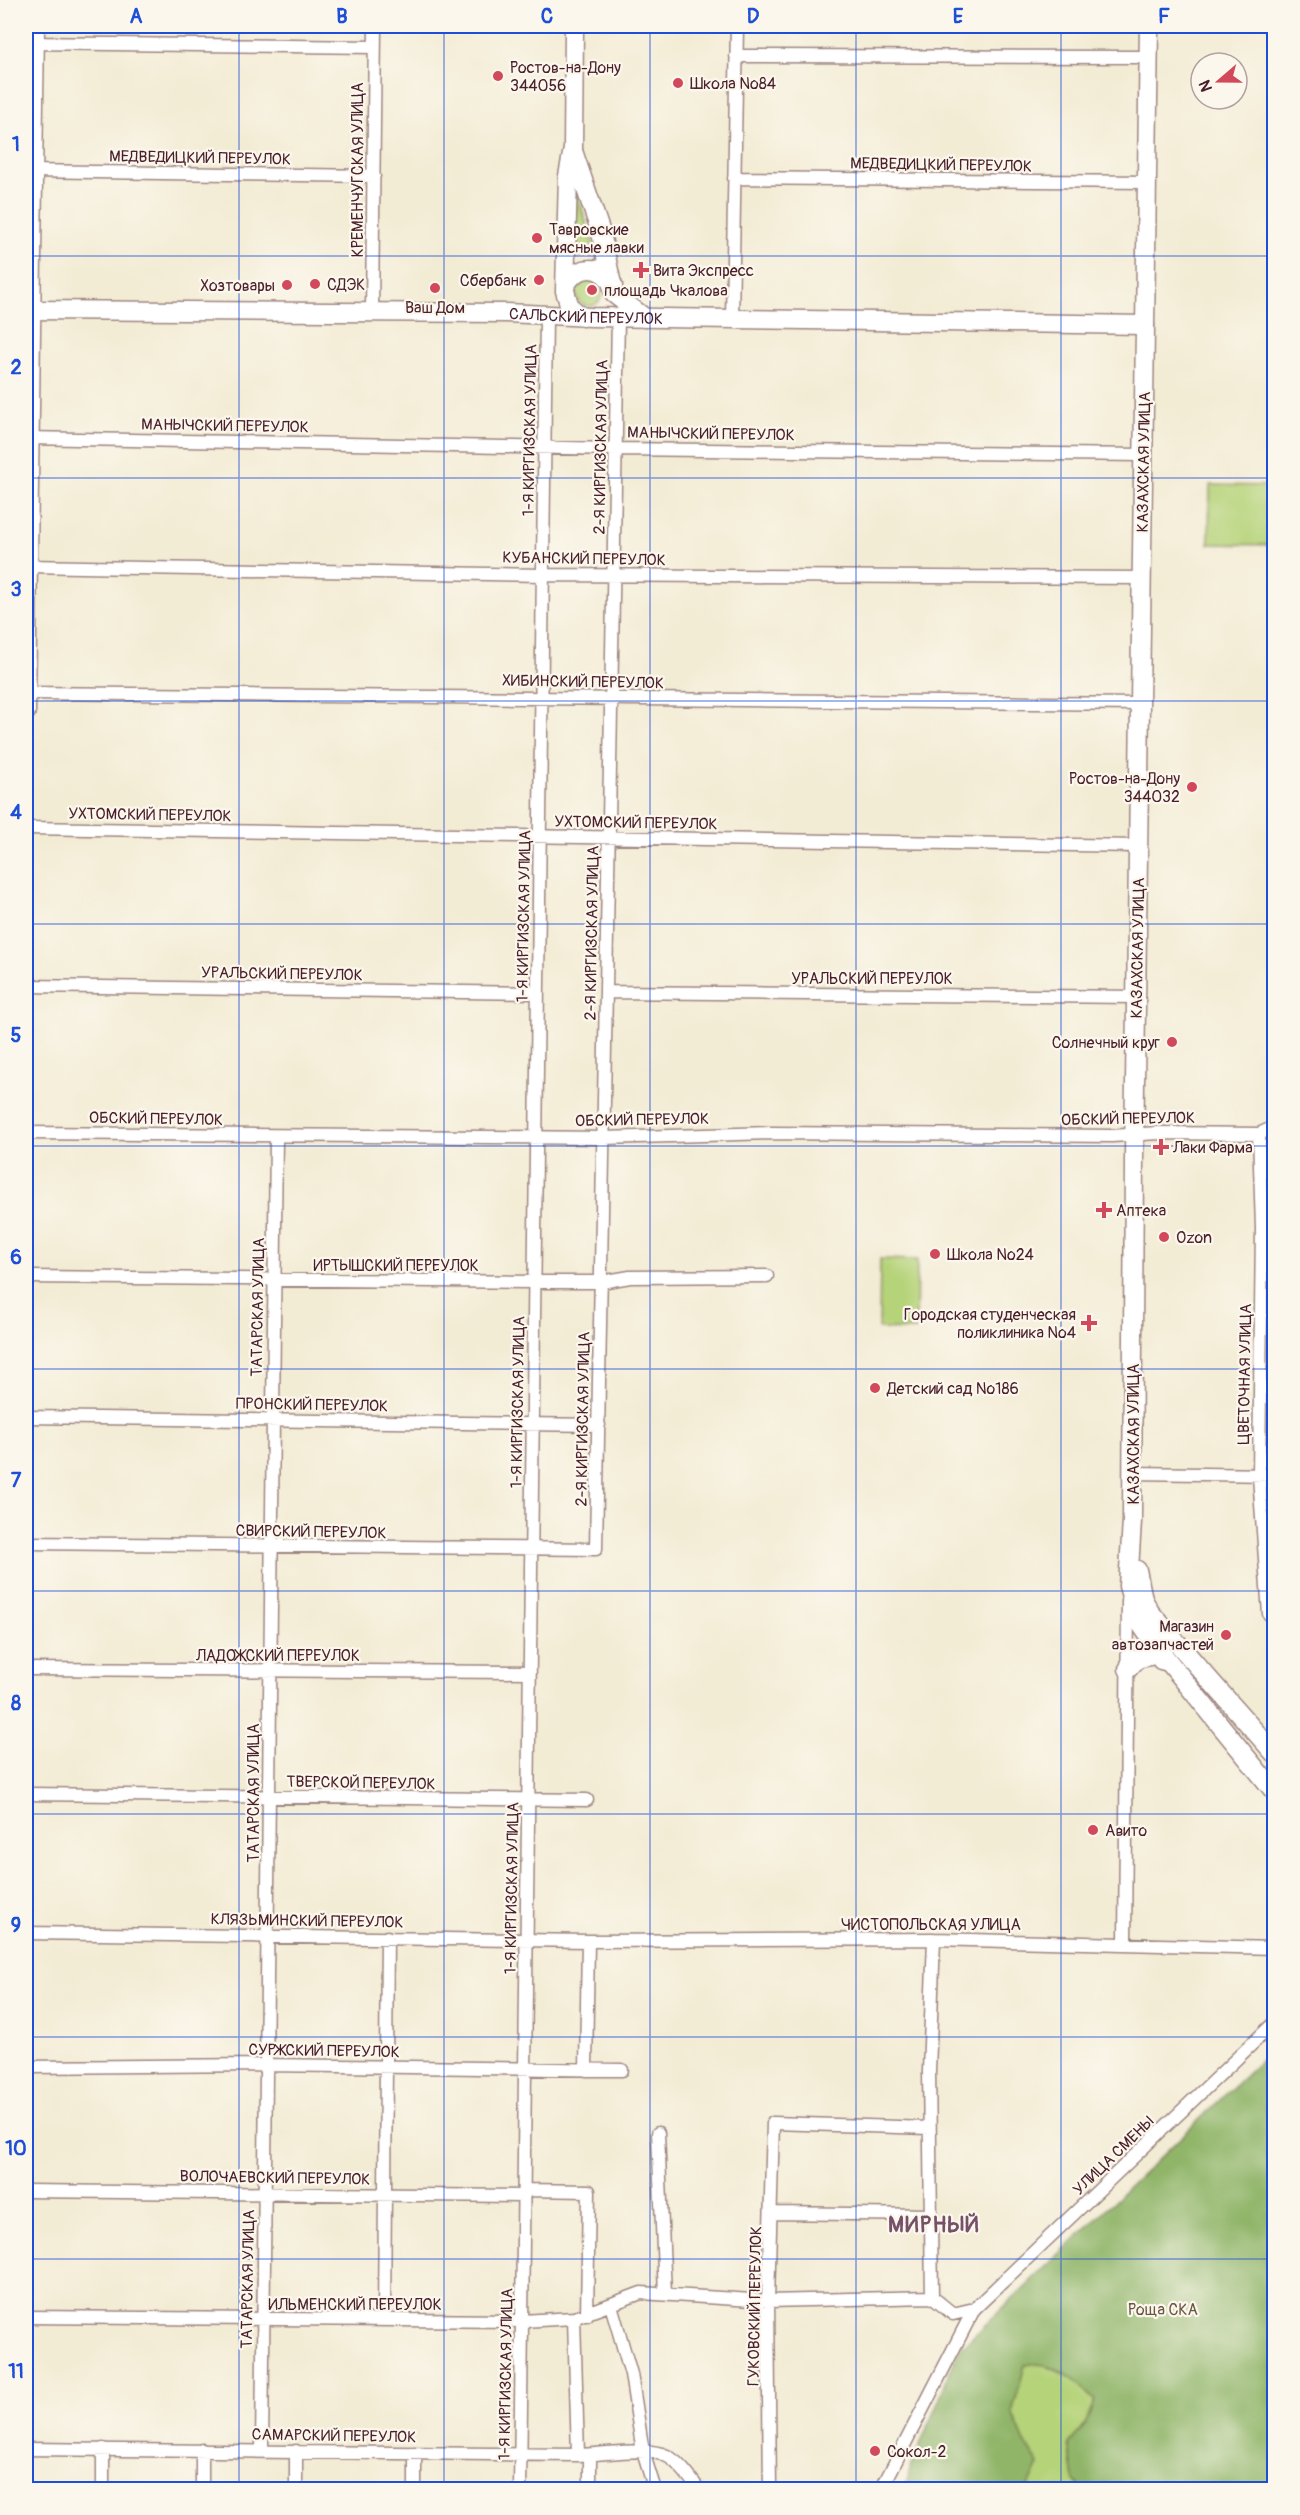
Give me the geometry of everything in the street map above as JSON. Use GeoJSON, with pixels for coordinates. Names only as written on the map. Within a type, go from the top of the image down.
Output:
{"type":"FeatureCollection","features":[{"type":"Feature","properties":{"kind":"main road"},"geometry":{"type":"LineString","coordinates":[[573,149],[601,233],[614,289],[608,310],[587,317],[570,308],[565,288],[568,176],[573,149],[574,26]]}},
{"type":"Feature","properties":{"kind":"main road","name":"КАЗАХСКАЯ УЛИЦА"},"geometry":{"type":"LineString","coordinates":[[1128,1586],[1132,1521],[1134,1134],[1149,26]]}},
{"type":"Feature","properties":{"kind":"main road"},"geometry":{"type":"LineString","coordinates":[[26,712],[29,171],[32,38]]}},
{"type":"Feature","properties":{"kind":"main road"},"geometry":{"type":"LineString","coordinates":[[525,314],[553,301],[575,273],[588,268],[601,271],[614,289],[645,318]]}},
{"type":"Feature","properties":{"kind":"main road","name":"САЛЬСКИЙ ПЕРЕУЛОК"},"geometry":{"type":"LineString","coordinates":[[29,310],[525,314],[732,320],[1145,325]]}},
{"type":"Feature","properties":{"kind":"main road"},"geometry":{"type":"LineString","coordinates":[[1132,1521],[1140,1588],[1150,1612],[1275,1753]]}},
{"type":"Feature","properties":{"kind":"main road"},"geometry":{"type":"LineString","coordinates":[[1128,1586],[1138,1620],[1165,1658],[1275,1791]]}},
{"type":"Feature","properties":{"kind":"main road"},"geometry":{"type":"LineString","coordinates":[[1128,1669],[1137,1659],[1165,1658]]}},
{"type":"Feature","properties":{"kind":"street","name":"КРЕМЕНЧУГСКАЯ УЛИЦА"},"geometry":{"type":"LineString","coordinates":[[372,314],[375,26]]}},
{"type":"Feature","properties":{"kind":"street"},"geometry":{"type":"LineString","coordinates":[[732,320],[737,26]]}},
{"type":"Feature","properties":{"kind":"street"},"geometry":{"type":"LineString","coordinates":[[32,38],[374,47]]}},
{"type":"Feature","properties":{"kind":"street"},"geometry":{"type":"LineString","coordinates":[[736,56],[1148,57]]}},
{"type":"Feature","properties":{"kind":"street","name":"МЕДВЕДИЦКИЙ ПЕРЕУЛОК"},"geometry":{"type":"LineString","coordinates":[[29,171],[374,177]]}},
{"type":"Feature","properties":{"kind":"street","name":"МЕДВЕДИЦКИЙ ПЕРЕУЛОК"},"geometry":{"type":"LineString","coordinates":[[734,178],[1147,182]]}},
{"type":"Feature","properties":{"kind":"street","name":"1-Я КИРГИЗСКАЯ УЛИЦА"},"geometry":{"type":"LineString","coordinates":[[520,2490],[546,315]]}},
{"type":"Feature","properties":{"kind":"street","name":"2-Я КИРГИЗСКАЯ УЛИЦА"},"geometry":{"type":"LineString","coordinates":[[596,1550],[618,317]]}},
{"type":"Feature","properties":{"kind":"street","name":"МАНЫЧСКИЙ ПЕРЕУЛОК"},"geometry":{"type":"LineString","coordinates":[[27,438],[616,449],[1143,455]]}},
{"type":"Feature","properties":{"kind":"street","name":"КУБАНСКИЙ ПЕРЕУЛОК"},"geometry":{"type":"LineString","coordinates":[[27,566],[543,575],[1142,578]]}},
{"type":"Feature","properties":{"kind":"street","name":"ХИБИНСКИЙ ПЕРЕУЛОК"},"geometry":{"type":"LineString","coordinates":[[26,693],[1140,704]]}},
{"type":"Feature","properties":{"kind":"street","name":"УХТОМСКИЙ ПЕРЕУЛОК"},"geometry":{"type":"LineString","coordinates":[[26,828],[1138,846]]}},
{"type":"Feature","properties":{"kind":"street","name":"УРАЛЬСКИЙ ПЕРЕУЛОК"},"geometry":{"type":"LineString","coordinates":[[26,986],[538,993]]}},
{"type":"Feature","properties":{"kind":"street","name":"УРАЛЬСКИЙ ПЕРЕУЛОК"},"geometry":{"type":"LineString","coordinates":[[606,992],[1137,997]]}},
{"type":"Feature","properties":{"kind":"street"},"geometry":{"type":"LineString","coordinates":[[1259,1134],[1275,1127]]}},
{"type":"Feature","properties":{"kind":"street","name":"ОБСКИЙ ПЕРЕУЛОК"},"geometry":{"type":"LineString","coordinates":[[26,1133],[604,1138],[772,1133],[1259,1134]]}},
{"type":"Feature","properties":{"kind":"street","name":"ЦВЕТОЧНАЯ УЛИЦА"},"geometry":{"type":"LineString","coordinates":[[1259,1134],[1262,1228],[1259,1476],[1269,1614]]}},
{"type":"Feature","properties":{"kind":"street","name":"ТАТАРСКАЯ УЛИЦА"},"geometry":{"type":"LineString","coordinates":[[262,2450],[276,1136]]}},
{"type":"Feature","properties":{"kind":"street","name":"ИРТЫШСКИЙ ПЕРЕУЛОК"},"geometry":{"type":"LineString","coordinates":[[26,1277],[601,1282],[630,1278],[767,1276]]}},
{"type":"Feature","properties":{"kind":"street","name":"ПРОНСКИЙ ПЕРЕУЛОК"},"geometry":{"type":"LineString","coordinates":[[26,1417],[599,1425]]}},
{"type":"Feature","properties":{"kind":"street"},"geometry":{"type":"LineString","coordinates":[[1132,1473],[1259,1476],[1275,1474]]}},
{"type":"Feature","properties":{"kind":"street","name":"СВИРСКИЙ ПЕРЕУЛОК"},"geometry":{"type":"LineString","coordinates":[[26,1543],[596,1550]]}},
{"type":"Feature","properties":{"kind":"street","name":"КАЗАХСКАЯ УЛИЦА"},"geometry":{"type":"LineString","coordinates":[[1125,1942],[1128,1586]]}},
{"type":"Feature","properties":{"kind":"street","name":"ЛАДОЖСКИЙ ПЕРЕУЛОК"},"geometry":{"type":"LineString","coordinates":[[26,1669],[530,1672]]}},
{"type":"Feature","properties":{"kind":"street","name":"ТВЕРСКОЙ ПЕРЕУЛОК"},"geometry":{"type":"LineString","coordinates":[[26,1794],[587,1800]]}},
{"type":"Feature","properties":{"kind":"street","name":"КЛЯЗЬМИНСКИЙ ПЕРЕУЛОК"},"geometry":{"type":"LineString","coordinates":[[26,1933],[588,1941]]}},
{"type":"Feature","properties":{"kind":"street"},"geometry":{"type":"LineString","coordinates":[[384,2320],[387,1937]]}},
{"type":"Feature","properties":{"kind":"street"},"geometry":{"type":"LineString","coordinates":[[934,1939],[929,2128],[932,2297],[953,2314],[974,2309]]}},
{"type":"Feature","properties":{"kind":"street","name":"ЧИСТОПОЛЬСКАЯ УЛИЦА"},"geometry":{"type":"LineString","coordinates":[[588,1941],[934,1939],[1125,1942],[1275,1948]]}},
{"type":"Feature","properties":{"kind":"street"},"geometry":{"type":"LineString","coordinates":[[586,2070],[588,1941]]}},
{"type":"Feature","properties":{"kind":"street","name":"УЛИЦА СМЕНЫ"},"geometry":{"type":"LineString","coordinates":[[881,2490],[974,2309],[1275,2023]]}},
{"type":"Feature","properties":{"kind":"street","name":"СУРЖСКИЙ ПЕРЕУЛОК"},"geometry":{"type":"LineString","coordinates":[[26,2067],[267,2065],[622,2070]]}},
{"type":"Feature","properties":{"kind":"street","name":"ГУКОВСКИЙ ПЕРЕУЛОК"},"geometry":{"type":"LineString","coordinates":[[770,2490],[768,2301],[772,2123],[929,2128]]}},
{"type":"Feature","properties":{"kind":"street"},"geometry":{"type":"LineString","coordinates":[[658,2133],[665,2294]]}},
{"type":"Feature","properties":{"kind":"street","name":"ВОЛОЧАЕВСКИЙ ПЕРЕУЛОК"},"geometry":{"type":"LineString","coordinates":[[26,2191],[385,2195],[589,2191],[580,2316]]}},
{"type":"Feature","properties":{"kind":"street"},"geometry":{"type":"LineString","coordinates":[[771,2213],[930,2214]]}},
{"type":"Feature","properties":{"kind":"street","name":"ИЛЬМЕНСКИЙ ПЕРЕУЛОК"},"geometry":{"type":"LineString","coordinates":[[26,2317],[522,2321],[580,2316],[641,2293],[768,2301],[932,2297]]}},
{"type":"Feature","properties":{"kind":"street"},"geometry":{"type":"LineString","coordinates":[[611,2306],[632,2374],[643,2452],[655,2490]]}},
{"type":"Feature","properties":{"kind":"street"},"geometry":{"type":"LineString","coordinates":[[580,2316],[584,2455],[590,2490]]}},
{"type":"Feature","properties":{"kind":"street","name":"САМАРСКИЙ ПЕРЕУЛОК"},"geometry":{"type":"LineString","coordinates":[[26,2449],[262,2450],[521,2455],[643,2452]]}},
{"type":"Feature","properties":{"kind":"street"},"geometry":{"type":"LineString","coordinates":[[102,2490],[103,2449]]}},
{"type":"Feature","properties":{"kind":"street"},"geometry":{"type":"LineString","coordinates":[[202,2450],[202,2490]]}},
{"type":"Feature","properties":{"kind":"street"},"geometry":{"type":"LineString","coordinates":[[296,2451],[296,2490]]}},
{"type":"Feature","properties":{"kind":"street"},"geometry":{"type":"LineString","coordinates":[[643,2452],[667,2456],[691,2478],[699,2490]]}},
{"type":"Feature","properties":{"kind":"street"},"geometry":{"type":"LineString","coordinates":[[415,2453],[415,2490]]}},
{"type":"Feature","properties":{"kind":"green space"},"geometry":{"type":"Polygon","coordinates":[[[575,187],[597,256],[575,257],[575,187]]]}},
{"type":"Feature","properties":{"kind":"green space"},"geometry":{"type":"Polygon","coordinates":[[[589,280],[598,284],[602,293],[598,302],[589,306],[580,302],[576,293],[580,284],[589,280]]]}},
{"type":"Feature","properties":{"kind":"green space"},"geometry":{"type":"Polygon","coordinates":[[[1210,485],[1274,486],[1274,545],[1209,544],[1210,485]]]}},
{"type":"Feature","properties":{"kind":"green space"},"geometry":{"type":"Polygon","coordinates":[[[880,1259],[917,1260],[916,1330],[879,1329],[880,1259]]]}},
{"type":"Feature","properties":{"kind":"green space","name":"Роща СКА"},"geometry":{"type":"Polygon","coordinates":[[[1274,2048],[1274,2489],[1083,2489],[1074,2479],[1069,2444],[1085,2425],[1095,2400],[1064,2373],[1046,2365],[1036,2364],[1025,2365],[1012,2412],[1024,2441],[1039,2465],[1027,2489],[902,2490],[959,2350],[1274,2048]]]}},
{"type":"Feature","properties":{"kind":"green space"},"geometry":{"type":"Polygon","coordinates":[[[1041,2362],[1074,2379],[1095,2400],[1085,2425],[1069,2444],[1074,2479],[1083,2489],[1027,2489],[1039,2465],[1024,2441],[1012,2412],[1025,2365],[1041,2362]]]}},
{"type":"Feature","properties":{"kind":"place","name":"Ростов-на-Дону 344056"},"geometry":{"type":"Point","coordinates":[498,76]}},
{"type":"Feature","properties":{"kind":"place","name":"Школа №84"},"geometry":{"type":"Point","coordinates":[678,83]}},
{"type":"Feature","properties":{"kind":"place","name":"Тавровские мясные лавки"},"geometry":{"type":"Point","coordinates":[537,238]}},
{"type":"Feature","properties":{"kind":"place","name":"Вита Экспресс"},"geometry":{"type":"Point","coordinates":[641,270]}},
{"type":"Feature","properties":{"kind":"place","name":"Сбербанк"},"geometry":{"type":"Point","coordinates":[539,280]}},
{"type":"Feature","properties":{"kind":"place","name":"СДЭК"},"geometry":{"type":"Point","coordinates":[315,284]}},
{"type":"Feature","properties":{"kind":"place","name":"Хозтовары"},"geometry":{"type":"Point","coordinates":[287,285]}},
{"type":"Feature","properties":{"kind":"place","name":"Ваш Дом"},"geometry":{"type":"Point","coordinates":[435,288]}},
{"type":"Feature","properties":{"kind":"place","name":"площадь Чкалова"},"geometry":{"type":"Point","coordinates":[592,290]}},
{"type":"Feature","properties":{"kind":"place","name":"Ростов-на-Дону 344032"},"geometry":{"type":"Point","coordinates":[1192,787]}},
{"type":"Feature","properties":{"kind":"place","name":"Солнечный круг"},"geometry":{"type":"Point","coordinates":[1172,1042]}},
{"type":"Feature","properties":{"kind":"place","name":"Лаки Фарма"},"geometry":{"type":"Point","coordinates":[1161,1147]}},
{"type":"Feature","properties":{"kind":"place","name":"Аптека"},"geometry":{"type":"Point","coordinates":[1104,1210]}},
{"type":"Feature","properties":{"kind":"place","name":"Ozon"},"geometry":{"type":"Point","coordinates":[1164,1237]}},
{"type":"Feature","properties":{"kind":"place","name":"Школа №24"},"geometry":{"type":"Point","coordinates":[935,1254]}},
{"type":"Feature","properties":{"kind":"place","name":"Городская студенческая поликлиника №4"},"geometry":{"type":"Point","coordinates":[1089,1323]}},
{"type":"Feature","properties":{"kind":"place","name":"Детский сад №186"},"geometry":{"type":"Point","coordinates":[875,1388]}},
{"type":"Feature","properties":{"kind":"place","name":"Магазин автозапчастей"},"geometry":{"type":"Point","coordinates":[1226,1635]}},
{"type":"Feature","properties":{"kind":"place","name":"Авито"},"geometry":{"type":"Point","coordinates":[1093,1830]}},
{"type":"Feature","properties":{"kind":"place","name":"Сокол-2"},"geometry":{"type":"Point","coordinates":[875,2451]}},
{"type":"Feature","properties":{"kind":"district","name":"МИРНЫЙ"},"geometry":{"type":"Point","coordinates":[934,2224]}}]}
